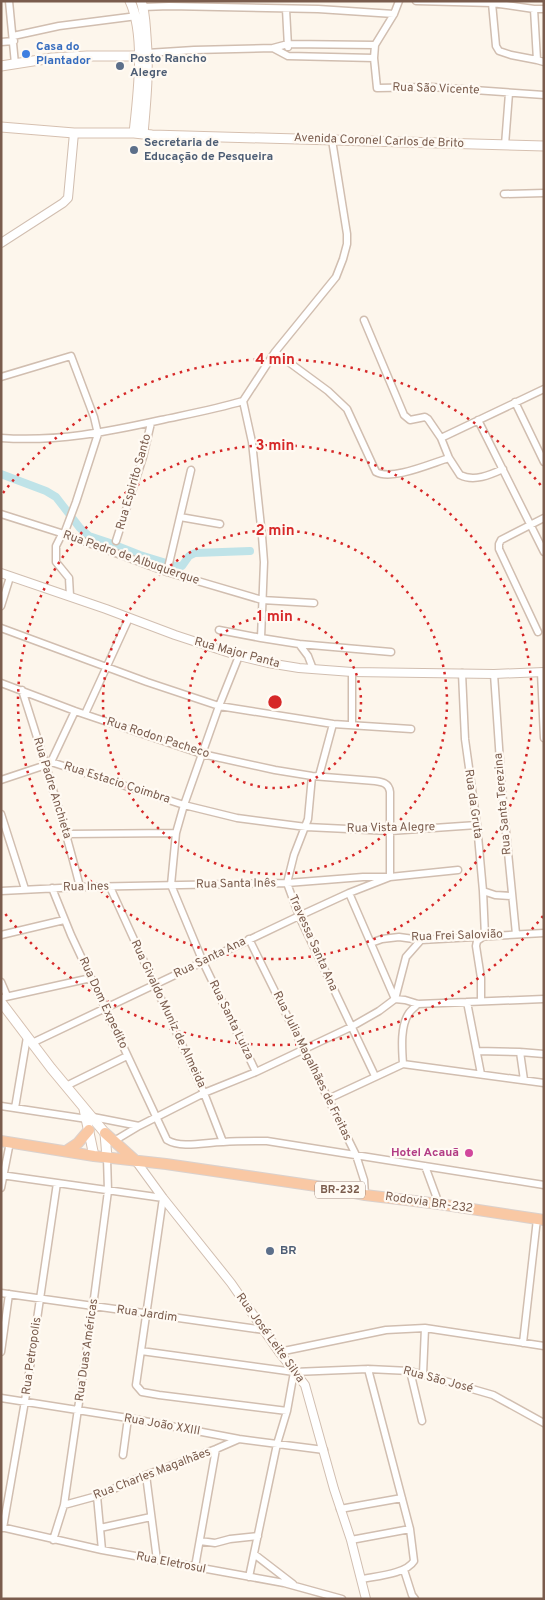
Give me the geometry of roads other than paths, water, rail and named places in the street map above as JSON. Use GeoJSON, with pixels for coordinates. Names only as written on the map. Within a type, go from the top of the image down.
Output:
{"type":"FeatureCollection","features":[{"type":"Feature","properties":{"kind":"highway"},"geometry":{"type":"LineString","coordinates":[[66,1151],[78,1143],[89,1130]]}},
{"type":"Feature","properties":{"kind":"highway"},"geometry":{"type":"LineString","coordinates":[[105,1133],[136,1161]]}},
{"type":"Feature","properties":{"kind":"highway","name":"BR-232"},"geometry":{"type":"LineString","coordinates":[[5,1142],[136,1161]]}},
{"type":"Feature","properties":{"kind":"highway","name":"Rodovia BR-232"},"geometry":{"type":"LineString","coordinates":[[136,1161],[541,1219]]}},
{"type":"Feature","properties":{"kind":"main road"},"geometry":{"type":"LineString","coordinates":[[130,1],[141,10],[148,87],[138,133]]}},
{"type":"Feature","properties":{"kind":"main road"},"geometry":{"type":"LineString","coordinates":[[1,66],[78,56],[144,55]]}},
{"type":"Feature","properties":{"kind":"main road","name":"Avenida Coronel Carlos de Brito"},"geometry":{"type":"LineString","coordinates":[[1,127],[74,133],[138,133],[544,146]]}},
{"type":"Feature","properties":{"kind":"main road"},"geometry":{"type":"LineString","coordinates":[[3,998],[30,1040],[90,1118],[105,1133],[107,1158]]}},
{"type":"Feature","properties":{"kind":"main road"},"geometry":{"type":"LineString","coordinates":[[90,1118],[89,1130],[94,1156]]}},
{"type":"Feature","properties":{"kind":"street"},"geometry":{"type":"LineString","coordinates":[[9,1],[15,64]]}},
{"type":"Feature","properties":{"kind":"street"},"geometry":{"type":"LineString","coordinates":[[316,1],[318,8]]}},
{"type":"Feature","properties":{"kind":"street"},"geometry":{"type":"LineString","coordinates":[[144,55],[194,50],[273,48],[288,44],[375,45],[394,14],[399,1]]}},
{"type":"Feature","properties":{"kind":"street"},"geometry":{"type":"LineString","coordinates":[[416,1],[492,3],[544,9]]}},
{"type":"Feature","properties":{"kind":"street"},"geometry":{"type":"LineString","coordinates":[[492,3],[496,46],[499,51],[540,61],[534,9]]}},
{"type":"Feature","properties":{"kind":"street"},"geometry":{"type":"LineString","coordinates":[[1,42],[67,25],[169,6],[318,8],[394,14]]}},
{"type":"Feature","properties":{"kind":"street"},"geometry":{"type":"LineString","coordinates":[[286,9],[288,56]]}},
{"type":"Feature","properties":{"kind":"street","name":"Rua São Vicente"},"geometry":{"type":"LineString","coordinates":[[375,45],[374,58],[377,88],[432,87],[544,95]]}},
{"type":"Feature","properties":{"kind":"street"},"geometry":{"type":"LineString","coordinates":[[273,48],[288,56],[374,58]]}},
{"type":"Feature","properties":{"kind":"street"},"geometry":{"type":"LineString","coordinates":[[505,145],[508,93]]}},
{"type":"Feature","properties":{"kind":"street"},"geometry":{"type":"LineString","coordinates":[[1,243],[68,198],[74,133]]}},
{"type":"Feature","properties":{"kind":"street"},"geometry":{"type":"LineString","coordinates":[[1,438],[65,438],[98,434],[244,401],[276,352],[336,277],[343,260],[347,244],[347,234],[332,140]]}},
{"type":"Feature","properties":{"kind":"street"},"geometry":{"type":"LineString","coordinates":[[504,194],[544,193]]}},
{"type":"Feature","properties":{"kind":"street"},"geometry":{"type":"LineString","coordinates":[[364,320],[404,415],[410,420],[425,417],[428,419],[441,438],[449,458],[460,475],[470,479],[493,474],[503,468]]}},
{"type":"Feature","properties":{"kind":"street"},"geometry":{"type":"LineString","coordinates":[[276,352],[328,391],[342,404],[347,410],[376,472],[385,475],[396,474],[449,458]]}},
{"type":"Feature","properties":{"kind":"street"},"geometry":{"type":"LineString","coordinates":[[1,377],[71,356],[94,417],[98,434],[76,502],[56,546],[56,562],[70,578],[70,596]]}},
{"type":"Feature","properties":{"kind":"street"},"geometry":{"type":"LineString","coordinates":[[441,438],[544,389]]}},
{"type":"Feature","properties":{"kind":"street"},"geometry":{"type":"LineString","coordinates":[[244,401],[252,442],[264,562],[261,638]]}},
{"type":"Feature","properties":{"kind":"street"},"geometry":{"type":"LineString","coordinates":[[515,402],[544,462]]}},
{"type":"Feature","properties":{"kind":"street"},"geometry":{"type":"LineString","coordinates":[[478,420],[544,552]]}},
{"type":"Feature","properties":{"kind":"street","name":"Rua Espirito Santo"},"geometry":{"type":"LineString","coordinates":[[116,541],[143,457],[150,422]]}},
{"type":"Feature","properties":{"kind":"street"},"geometry":{"type":"LineString","coordinates":[[168,566],[191,470]]}},
{"type":"Feature","properties":{"kind":"street","name":"Rua Pedro de Albuquerque"},"geometry":{"type":"LineString","coordinates":[[1,514],[168,566],[262,600],[314,603]]}},
{"type":"Feature","properties":{"kind":"street"},"geometry":{"type":"LineString","coordinates":[[180,517],[220,524]]}},
{"type":"Feature","properties":{"kind":"street"},"geometry":{"type":"LineString","coordinates":[[538,632],[499,549],[499,544],[501,540],[544,518]]}},
{"type":"Feature","properties":{"kind":"street","name":"Rua Major Panta"},"geometry":{"type":"LineString","coordinates":[[1,573],[175,635],[239,656],[276,664],[352,672],[494,674],[542,672]]}},
{"type":"Feature","properties":{"kind":"street"},"geometry":{"type":"LineString","coordinates":[[1,606],[10,577]]}},
{"type":"Feature","properties":{"kind":"street"},"geometry":{"type":"LineString","coordinates":[[85,714],[129,618]]}},
{"type":"Feature","properties":{"kind":"street"},"geometry":{"type":"LineString","coordinates":[[1,628],[219,706],[334,724],[411,728]]}},
{"type":"Feature","properties":{"kind":"street"},"geometry":{"type":"LineString","coordinates":[[219,630],[299,644],[391,652]]}},
{"type":"Feature","properties":{"kind":"street"},"geometry":{"type":"LineString","coordinates":[[299,644],[308,656],[313,669]]}},
{"type":"Feature","properties":{"kind":"street"},"geometry":{"type":"LineString","coordinates":[[171,885],[176,832],[184,805],[239,656]]}},
{"type":"Feature","properties":{"kind":"street"},"geometry":{"type":"LineString","coordinates":[[352,672],[352,725]]}},
{"type":"Feature","properties":{"kind":"street"},"geometry":{"type":"LineString","coordinates":[[542,672],[544,738]]}},
{"type":"Feature","properties":{"kind":"street","name":"Rua da Gruta"},"geometry":{"type":"LineString","coordinates":[[462,673],[465,739],[477,825],[485,936]]}},
{"type":"Feature","properties":{"kind":"street","name":"Rua Santa Terezina"},"geometry":{"type":"LineString","coordinates":[[494,674],[502,791],[516,934]]}},
{"type":"Feature","properties":{"kind":"street","name":"Rua Rodon Pacheco"},"geometry":{"type":"LineString","coordinates":[[1,683],[75,711],[202,754],[266,768],[316,776]]}},
{"type":"Feature","properties":{"kind":"street","name":"Rua Padre Anchieta"},"geometry":{"type":"LineString","coordinates":[[22,690],[49,764],[80,887]]}},
{"type":"Feature","properties":{"kind":"street"},"geometry":{"type":"LineString","coordinates":[[1,780],[49,764],[75,711]]}},
{"type":"Feature","properties":{"kind":"street","name":"Travessa Santa Ana"},"geometry":{"type":"LineString","coordinates":[[334,724],[316,776],[306,827],[294,855],[287,883],[299,916],[375,1076]]}},
{"type":"Feature","properties":{"kind":"street","name":"Rua Estacio Coimbra"},"geometry":{"type":"LineString","coordinates":[[49,764],[184,805],[237,818],[306,827]]}},
{"type":"Feature","properties":{"kind":"street"},"geometry":{"type":"LineString","coordinates":[[316,776],[375,781],[385,783],[390,789],[390,877]]}},
{"type":"Feature","properties":{"kind":"street"},"geometry":{"type":"LineString","coordinates":[[1,814],[25,889]]}},
{"type":"Feature","properties":{"kind":"street","name":"Rua Vista Alegre"},"geometry":{"type":"LineString","coordinates":[[306,827],[390,831],[477,825]]}},
{"type":"Feature","properties":{"kind":"street"},"geometry":{"type":"LineString","coordinates":[[66,834],[176,832]]}},
{"type":"Feature","properties":{"kind":"street","name":"Rua Santa Inês"},"geometry":{"type":"LineString","coordinates":[[171,885],[287,883],[363,877],[390,877],[458,870]]}},
{"type":"Feature","properties":{"kind":"street","name":"Rua Santa Ana"},"geometry":{"type":"LineString","coordinates":[[30,1040],[104,1008],[349,893],[390,877]]}},
{"type":"Feature","properties":{"kind":"street","name":"Rua Ines"},"geometry":{"type":"LineString","coordinates":[[1,891],[171,885]]}},
{"type":"Feature","properties":{"kind":"street","name":"Rua Santa Luiza"},"geometry":{"type":"LineString","coordinates":[[171,885],[203,962],[256,1072]]}},
{"type":"Feature","properties":{"kind":"street","name":"Rua Givaldo Muniz de Almeida"},"geometry":{"type":"LineString","coordinates":[[110,887],[204,1093],[222,1142]]}},
{"type":"Feature","properties":{"kind":"street","name":"Rua Dom Expedito"},"geometry":{"type":"LineString","coordinates":[[52,888],[64,920],[104,1008],[158,1117],[167,1140],[173,1143],[189,1144],[222,1142]]}},
{"type":"Feature","properties":{"kind":"street"},"geometry":{"type":"LineString","coordinates":[[483,891],[495,895],[512,896]]}},
{"type":"Feature","properties":{"kind":"street"},"geometry":{"type":"LineString","coordinates":[[349,893],[395,999]]}},
{"type":"Feature","properties":{"kind":"street"},"geometry":{"type":"LineString","coordinates":[[1,935],[64,920]]}},
{"type":"Feature","properties":{"kind":"street","name":"Rua Frei Salovião"},"geometry":{"type":"LineString","coordinates":[[371,943],[382,939],[399,938],[422,940],[544,933]]}},
{"type":"Feature","properties":{"kind":"street"},"geometry":{"type":"LineString","coordinates":[[480,1001],[480,978],[476,946],[477,941],[485,936]]}},
{"type":"Feature","properties":{"kind":"street","name":"Rua Julia Magalhães de Freitas"},"geometry":{"type":"LineString","coordinates":[[250,939],[356,1155],[364,1180],[365,1195]]}},
{"type":"Feature","properties":{"kind":"street"},"geometry":{"type":"LineString","coordinates":[[114,1140],[204,1093],[256,1072],[351,1027],[379,1011],[395,999],[398,983],[403,974],[405,960],[422,940]]}},
{"type":"Feature","properties":{"kind":"street"},"geometry":{"type":"LineString","coordinates":[[1,982],[3,998],[91,978]]}},
{"type":"Feature","properties":{"kind":"street"},"geometry":{"type":"LineString","coordinates":[[395,999],[418,1004],[544,1000]]}},
{"type":"Feature","properties":{"kind":"street"},"geometry":{"type":"LineString","coordinates":[[467,1002],[481,1074]]}},
{"type":"Feature","properties":{"kind":"street"},"geometry":{"type":"LineString","coordinates":[[403,1064],[403,1035],[409,1013],[418,1004]]}},
{"type":"Feature","properties":{"kind":"street"},"geometry":{"type":"LineString","coordinates":[[15,1108],[30,1040]]}},
{"type":"Feature","properties":{"kind":"street"},"geometry":{"type":"LineString","coordinates":[[477,1052],[544,1054]]}},
{"type":"Feature","properties":{"kind":"street"},"geometry":{"type":"LineString","coordinates":[[520,1052],[524,1080]]}},
{"type":"Feature","properties":{"kind":"street"},"geometry":{"type":"LineString","coordinates":[[66,1086],[127,1056]]}},
{"type":"Feature","properties":{"kind":"street"},"geometry":{"type":"LineString","coordinates":[[328,1099],[403,1064],[544,1082]]}},
{"type":"Feature","properties":{"kind":"street"},"geometry":{"type":"LineString","coordinates":[[1,1106],[139,1126]]}},
{"type":"Feature","properties":{"kind":"street"},"geometry":{"type":"LineString","coordinates":[[222,1142],[267,1141],[544,1185]]}},
{"type":"Feature","properties":{"kind":"street"},"geometry":{"type":"LineString","coordinates":[[1,1188],[5,1142]]}},
{"type":"Feature","properties":{"kind":"street","name":"Rua Duas Américas"},"geometry":{"type":"LineString","coordinates":[[53,1540],[64,1505],[93,1306],[108,1191],[107,1158]]}},
{"type":"Feature","properties":{"kind":"street","name":"Rua José Leite Silva"},"geometry":{"type":"LineString","coordinates":[[136,1161],[218,1266],[279,1352],[305,1385],[334,1489],[351,1540],[366,1599]]}},
{"type":"Feature","properties":{"kind":"street"},"geometry":{"type":"LineString","coordinates":[[425,1166],[439,1204]]}},
{"type":"Feature","properties":{"kind":"street"},"geometry":{"type":"LineString","coordinates":[[2,1175],[163,1198],[136,1385],[142,1392],[149,1394],[287,1411]]}},
{"type":"Feature","properties":{"kind":"street","name":"Rua Petropolis"},"geometry":{"type":"LineString","coordinates":[[2,1528],[25,1401],[57,1183]]}},
{"type":"Feature","properties":{"kind":"street"},"geometry":{"type":"LineString","coordinates":[[523,1343],[541,1219]]}},
{"type":"Feature","properties":{"kind":"street","name":"Rua Jardim"},"geometry":{"type":"LineString","coordinates":[[1,1293],[264,1330]]}},
{"type":"Feature","properties":{"kind":"street"},"geometry":{"type":"LineString","coordinates":[[1,1352],[10,1294]]}},
{"type":"Feature","properties":{"kind":"street"},"geometry":{"type":"LineString","coordinates":[[423,1374],[425,1328]]}},
{"type":"Feature","properties":{"kind":"street"},"geometry":{"type":"LineString","coordinates":[[279,1352],[386,1330],[425,1328],[544,1346]]}},
{"type":"Feature","properties":{"kind":"street","name":"Rua São José"},"geometry":{"type":"LineString","coordinates":[[141,1351],[294,1372],[368,1369],[410,1371],[493,1395],[544,1423]]}},
{"type":"Feature","properties":{"kind":"street"},"geometry":{"type":"LineString","coordinates":[[362,1580],[404,1570],[411,1566],[414,1561],[410,1529],[368,1369]]}},
{"type":"Feature","properties":{"kind":"street"},"geometry":{"type":"LineString","coordinates":[[410,1371],[422,1422]]}},
{"type":"Feature","properties":{"kind":"street"},"geometry":{"type":"LineString","coordinates":[[250,1577],[277,1444],[287,1411],[294,1372]]}},
{"type":"Feature","properties":{"kind":"street","name":"Rua João XXIII"},"geometry":{"type":"LineString","coordinates":[[1,1398],[128,1418],[240,1439],[324,1450]]}},
{"type":"Feature","properties":{"kind":"street"},"geometry":{"type":"LineString","coordinates":[[123,1455],[128,1418]]}},
{"type":"Feature","properties":{"kind":"street","name":"Rua Charles Magalhães"},"geometry":{"type":"LineString","coordinates":[[64,1505],[97,1496],[240,1439]]}},
{"type":"Feature","properties":{"kind":"street"},"geometry":{"type":"LineString","coordinates":[[195,1568],[216,1449]]}},
{"type":"Feature","properties":{"kind":"street"},"geometry":{"type":"LineString","coordinates":[[146,1475],[157,1560]]}},
{"type":"Feature","properties":{"kind":"street"},"geometry":{"type":"LineString","coordinates":[[97,1496],[102,1550]]}},
{"type":"Feature","properties":{"kind":"street"},"geometry":{"type":"LineString","coordinates":[[340,1509],[402,1498]]}},
{"type":"Feature","properties":{"kind":"street"},"geometry":{"type":"LineString","coordinates":[[100,1528],[151,1517]]}},
{"type":"Feature","properties":{"kind":"street","name":"Rua Eletrosul"},"geometry":{"type":"LineString","coordinates":[[2,1528],[102,1550],[295,1586],[342,1599]]}},
{"type":"Feature","properties":{"kind":"street"},"geometry":{"type":"LineString","coordinates":[[351,1540],[410,1529]]}},
{"type":"Feature","properties":{"kind":"street"},"geometry":{"type":"LineString","coordinates":[[200,1541],[215,1543],[230,1538],[258,1536]]}},
{"type":"Feature","properties":{"kind":"street"},"geometry":{"type":"LineString","coordinates":[[254,1554],[295,1586]]}},
{"type":"Feature","properties":{"kind":"street"},"geometry":{"type":"LineString","coordinates":[[404,1570],[415,1599]]}},
{"type":"Feature","properties":{"kind":"waterway"},"geometry":{"type":"LineString","coordinates":[[1,474],[46,491],[56,497],[70,515]]}},
{"type":"Feature","properties":{"kind":"waterway"},"geometry":{"type":"LineString","coordinates":[[73,519],[89,536],[176,566],[182,566],[189,556],[195,553],[250,551]]}},
{"type":"Feature","properties":{"kind":"place","name":"Casa do Plantador"},"geometry":{"type":"Point","coordinates":[26,54]}},
{"type":"Feature","properties":{"kind":"place","name":"Posto Rancho Alegre"},"geometry":{"type":"Point","coordinates":[120,66]}},
{"type":"Feature","properties":{"kind":"place","name":"Secretaria de Educação de Pesqueira"},"geometry":{"type":"Point","coordinates":[134,150]}},
{"type":"Feature","properties":{"kind":"place","name":"Hotel Acauã"},"geometry":{"type":"Point","coordinates":[469,1153]}},
{"type":"Feature","properties":{"kind":"place","name":"BR"},"geometry":{"type":"Point","coordinates":[270,1251]}}]}
